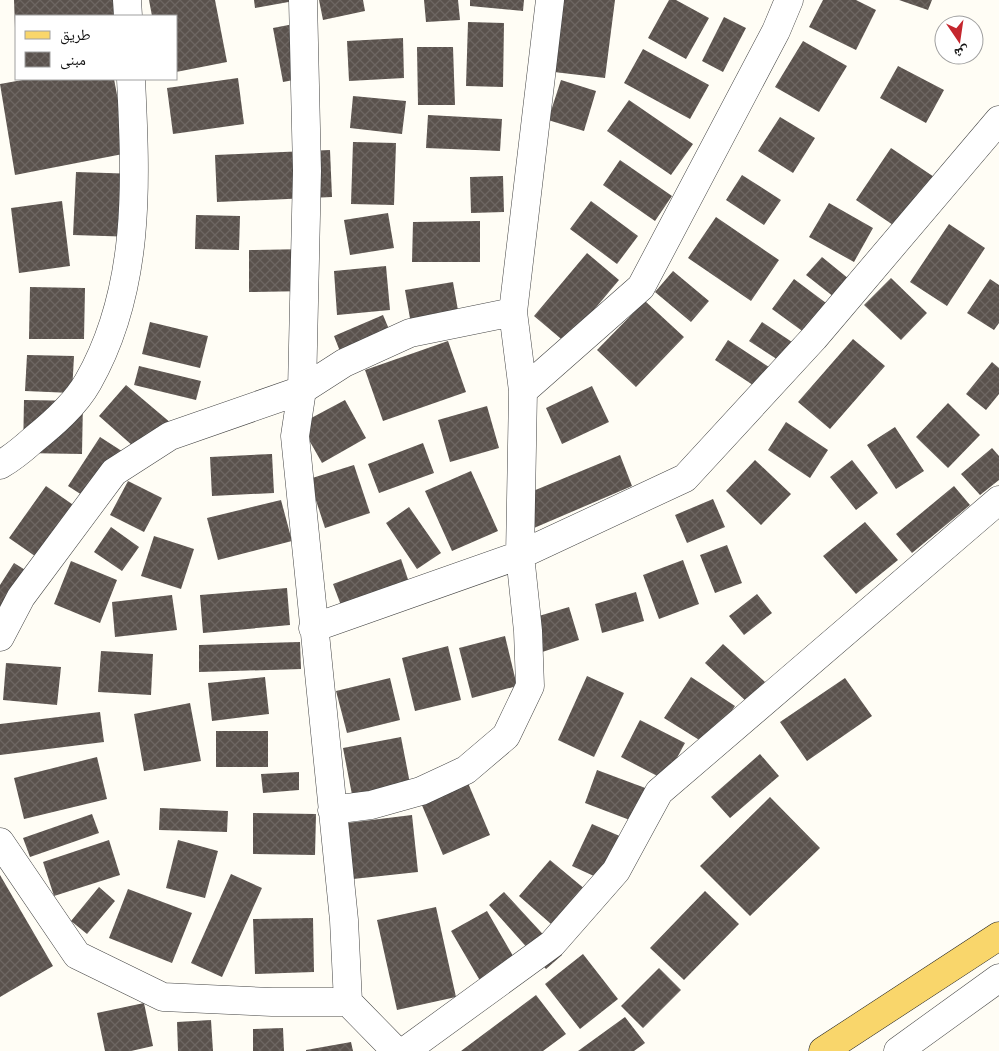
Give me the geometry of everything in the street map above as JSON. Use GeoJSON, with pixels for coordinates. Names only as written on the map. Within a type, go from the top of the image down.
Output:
{"type":"FeatureCollection","features":[{"type":"Feature","properties":{"kind":"main road"},"geometry":{"type":"LineString","coordinates":[[823,1051],[999,936]]}},
{"type":"Feature","properties":{"kind":"street"},"geometry":{"type":"LineString","coordinates":[[127,0],[128,15]]}},
{"type":"Feature","properties":{"kind":"street"},"geometry":{"type":"LineString","coordinates":[[303,0],[307,171],[302,390],[295,436],[344,920],[348,1002],[396,1051]]}},
{"type":"Feature","properties":{"kind":"street"},"geometry":{"type":"LineString","coordinates":[[332,810],[371,805],[421,791],[466,770],[506,736],[530,686],[528,631],[520,555],[523,391],[512,312],[550,0]]}},
{"type":"Feature","properties":{"kind":"street"},"geometry":{"type":"LineString","coordinates":[[523,391],[641,287],[776,31],[789,0]]}},
{"type":"Feature","properties":{"kind":"street"},"geometry":{"type":"LineString","coordinates":[[0,465],[56,422],[88,384],[117,318],[132,243],[134,142],[131,80]]}},
{"type":"Feature","properties":{"kind":"street"},"geometry":{"type":"LineString","coordinates":[[314,628],[520,555],[686,478],[814,338],[999,120]]}},
{"type":"Feature","properties":{"kind":"street"},"geometry":{"type":"LineString","coordinates":[[0,637],[21,597],[114,472],[170,436],[302,390],[344,363],[410,334],[512,312]]}},
{"type":"Feature","properties":{"kind":"street"},"geometry":{"type":"LineString","coordinates":[[405,1051],[552,944],[616,871],[659,792],[999,500]]}},
{"type":"Feature","properties":{"kind":"street"},"geometry":{"type":"LineString","coordinates":[[0,842],[77,955],[163,997],[272,1002],[348,1002]]}},
{"type":"Feature","properties":{"kind":"street"},"geometry":{"type":"LineString","coordinates":[[898,1051],[999,978]]}},
{"type":"Feature","properties":{"kind":"building"},"geometry":{"type":"Polygon","coordinates":[[[14,0],[117,0],[118,15],[15,15],[15,28],[14,0]]]}},
{"type":"Feature","properties":{"kind":"building"},"geometry":{"type":"Polygon","coordinates":[[[149,0],[215,0],[227,62],[178,72],[178,15],[152,15],[149,0]]]}},
{"type":"Feature","properties":{"kind":"building"},"geometry":{"type":"Polygon","coordinates":[[[254,0],[294,0],[294,1],[255,8],[254,0]]]}},
{"type":"Feature","properties":{"kind":"building"},"geometry":{"type":"Polygon","coordinates":[[[319,0],[363,0],[365,11],[323,20],[319,0]]]}},
{"type":"Feature","properties":{"kind":"building"},"geometry":{"type":"Polygon","coordinates":[[[424,0],[458,0],[460,20],[426,22],[424,0]]]}},
{"type":"Feature","properties":{"kind":"building"},"geometry":{"type":"Polygon","coordinates":[[[470,0],[524,0],[523,11],[470,6],[470,0]]]}},
{"type":"Feature","properties":{"kind":"building"},"geometry":{"type":"Polygon","coordinates":[[[563,0],[615,0],[605,78],[554,72],[563,0]]]}},
{"type":"Feature","properties":{"kind":"building"},"geometry":{"type":"Polygon","coordinates":[[[669,0],[676,0],[709,18],[686,59],[648,38],[669,0]]]}},
{"type":"Feature","properties":{"kind":"building"},"geometry":{"type":"Polygon","coordinates":[[[823,0],[856,0],[876,10],[856,50],[809,27],[823,0]]]}},
{"type":"Feature","properties":{"kind":"building"},"geometry":{"type":"Polygon","coordinates":[[[899,0],[932,0],[928,10],[899,0]]]}},
{"type":"Feature","properties":{"kind":"building"},"geometry":{"type":"Polygon","coordinates":[[[724,17],[746,28],[723,72],[702,61],[724,17]]]}},
{"type":"Feature","properties":{"kind":"building"},"geometry":{"type":"Polygon","coordinates":[[[304,22],[315,76],[283,82],[273,28],[304,22]]]}},
{"type":"Feature","properties":{"kind":"building"},"geometry":{"type":"Polygon","coordinates":[[[468,22],[504,23],[503,87],[466,86],[468,22]]]}},
{"type":"Feature","properties":{"kind":"building"},"geometry":{"type":"Polygon","coordinates":[[[403,38],[404,78],[349,81],[347,41],[403,38]]]}},
{"type":"Feature","properties":{"kind":"building"},"geometry":{"type":"Polygon","coordinates":[[[803,41],[847,66],[819,112],[775,87],[803,41]]]}},
{"type":"Feature","properties":{"kind":"building"},"geometry":{"type":"Polygon","coordinates":[[[417,47],[453,47],[455,105],[418,105],[417,47]]]}},
{"type":"Feature","properties":{"kind":"building"},"geometry":{"type":"Polygon","coordinates":[[[643,49],[709,85],[690,119],[624,83],[643,49]]]}},
{"type":"Feature","properties":{"kind":"building"},"geometry":{"type":"Polygon","coordinates":[[[898,66],[944,90],[926,123],[880,98],[898,66]]]}},
{"type":"Feature","properties":{"kind":"building"},"geometry":{"type":"Polygon","coordinates":[[[238,78],[244,124],[173,134],[167,88],[238,78]]]}},
{"type":"Feature","properties":{"kind":"building"},"geometry":{"type":"Polygon","coordinates":[[[22,80],[114,80],[128,153],[15,175],[0,84],[22,80]]]}},
{"type":"Feature","properties":{"kind":"building"},"geometry":{"type":"Polygon","coordinates":[[[561,80],[596,91],[584,131],[548,120],[561,80]]]}},
{"type":"Feature","properties":{"kind":"building"},"geometry":{"type":"Polygon","coordinates":[[[353,96],[406,101],[402,134],[350,128],[353,96]]]}},
{"type":"Feature","properties":{"kind":"building"},"geometry":{"type":"Polygon","coordinates":[[[629,100],[693,144],[671,175],[607,131],[629,100]]]}},
{"type":"Feature","properties":{"kind":"building"},"geometry":{"type":"Polygon","coordinates":[[[428,115],[502,119],[500,151],[426,148],[428,115]]]}},
{"type":"Feature","properties":{"kind":"building"},"geometry":{"type":"Polygon","coordinates":[[[780,117],[815,138],[793,173],[758,151],[780,117]]]}},
{"type":"Feature","properties":{"kind":"building"},"geometry":{"type":"Polygon","coordinates":[[[353,142],[396,143],[394,205],[351,204],[353,142]]]}},
{"type":"Feature","properties":{"kind":"building"},"geometry":{"type":"Polygon","coordinates":[[[891,148],[946,185],[911,237],[856,200],[891,148]]]}},
{"type":"Feature","properties":{"kind":"building"},"geometry":{"type":"Polygon","coordinates":[[[330,150],[332,197],[217,202],[215,155],[330,150]]]}},
{"type":"Feature","properties":{"kind":"building"},"geometry":{"type":"Polygon","coordinates":[[[620,160],[672,196],[655,221],[603,185],[620,160]]]}},
{"type":"Feature","properties":{"kind":"building"},"geometry":{"type":"Polygon","coordinates":[[[76,172],[138,174],[136,237],[73,235],[76,172]]]}},
{"type":"Feature","properties":{"kind":"building"},"geometry":{"type":"Polygon","coordinates":[[[742,175],[781,200],[764,225],[726,200],[742,175]]]}},
{"type":"Feature","properties":{"kind":"building"},"geometry":{"type":"Polygon","coordinates":[[[503,176],[504,212],[471,213],[470,177],[503,176]]]}},
{"type":"Feature","properties":{"kind":"building"},"geometry":{"type":"Polygon","coordinates":[[[62,201],[70,266],[19,273],[11,208],[62,201]]]}},
{"type":"Feature","properties":{"kind":"building"},"geometry":{"type":"Polygon","coordinates":[[[591,201],[638,236],[617,264],[570,229],[591,201]]]}},
{"type":"Feature","properties":{"kind":"building"},"geometry":{"type":"Polygon","coordinates":[[[829,203],[873,228],[854,262],[809,237],[829,203]]]}},
{"type":"Feature","properties":{"kind":"building"},"geometry":{"type":"Polygon","coordinates":[[[388,213],[394,248],[350,255],[344,220],[388,213]]]}},
{"type":"Feature","properties":{"kind":"building"},"geometry":{"type":"Polygon","coordinates":[[[196,215],[240,216],[239,250],[195,249],[196,215]]]}},
{"type":"Feature","properties":{"kind":"building"},"geometry":{"type":"Polygon","coordinates":[[[716,217],[779,260],[751,301],[688,258],[716,217]]]}},
{"type":"Feature","properties":{"kind":"building"},"geometry":{"type":"Polygon","coordinates":[[[480,221],[480,262],[412,262],[413,222],[480,221]]]}},
{"type":"Feature","properties":{"kind":"building"},"geometry":{"type":"Polygon","coordinates":[[[949,224],[985,248],[947,306],[910,282],[949,224]]]}},
{"type":"Feature","properties":{"kind":"building"},"geometry":{"type":"Polygon","coordinates":[[[308,249],[309,291],[249,292],[249,250],[308,249]]]}},
{"type":"Feature","properties":{"kind":"building"},"geometry":{"type":"Polygon","coordinates":[[[587,253],[619,280],[566,343],[534,316],[587,253]]]}},
{"type":"Feature","properties":{"kind":"building"},"geometry":{"type":"Polygon","coordinates":[[[822,257],[849,279],[834,297],[806,275],[822,257]]]}},
{"type":"Feature","properties":{"kind":"building"},"geometry":{"type":"Polygon","coordinates":[[[386,266],[390,310],[337,315],[334,271],[386,266]]]}},
{"type":"Feature","properties":{"kind":"building"},"geometry":{"type":"Polygon","coordinates":[[[673,271],[709,301],[691,322],[655,292],[673,271]]]}},
{"type":"Feature","properties":{"kind":"building"},"geometry":{"type":"Polygon","coordinates":[[[891,278],[927,313],[901,340],[864,305],[891,278]]]}},
{"type":"Feature","properties":{"kind":"building"},"geometry":{"type":"Polygon","coordinates":[[[794,279],[826,303],[805,333],[772,309],[794,279]]]}},
{"type":"Feature","properties":{"kind":"building"},"geometry":{"type":"Polygon","coordinates":[[[990,279],[999,285],[999,323],[994,330],[967,313],[990,279]]]}},
{"type":"Feature","properties":{"kind":"building"},"geometry":{"type":"Polygon","coordinates":[[[453,282],[459,316],[411,324],[405,290],[453,282]]]}},
{"type":"Feature","properties":{"kind":"building"},"geometry":{"type":"Polygon","coordinates":[[[30,287],[85,288],[84,339],[29,339],[30,287]]]}},
{"type":"Feature","properties":{"kind":"building"},"geometry":{"type":"Polygon","coordinates":[[[645,301],[684,337],[636,387],[597,350],[645,301]]]}},
{"type":"Feature","properties":{"kind":"building"},"geometry":{"type":"Polygon","coordinates":[[[383,315],[391,334],[341,354],[334,336],[383,315]]]}},
{"type":"Feature","properties":{"kind":"building"},"geometry":{"type":"Polygon","coordinates":[[[150,322],[208,336],[200,368],[142,354],[150,322]]]}},
{"type":"Feature","properties":{"kind":"building"},"geometry":{"type":"Polygon","coordinates":[[[762,322],[801,348],[789,367],[749,341],[762,322]]]}},
{"type":"Feature","properties":{"kind":"building"},"geometry":{"type":"Polygon","coordinates":[[[853,339],[885,366],[830,429],[798,402],[853,339]]]}},
{"type":"Feature","properties":{"kind":"building"},"geometry":{"type":"Polygon","coordinates":[[[728,340],[769,367],[756,387],[715,360],[728,340]]]}},
{"type":"Feature","properties":{"kind":"building"},"geometry":{"type":"Polygon","coordinates":[[[448,341],[466,392],[383,421],[365,370],[448,341]]]}},
{"type":"Feature","properties":{"kind":"building"},"geometry":{"type":"Polygon","coordinates":[[[27,355],[74,356],[72,393],[25,391],[27,355]]]}},
{"type":"Feature","properties":{"kind":"building"},"geometry":{"type":"Polygon","coordinates":[[[992,362],[999,368],[999,394],[986,410],[966,394],[992,362]]]}},
{"type":"Feature","properties":{"kind":"building"},"geometry":{"type":"Polygon","coordinates":[[[139,366],[201,381],[196,400],[134,385],[139,366]]]}},
{"type":"Feature","properties":{"kind":"building"},"geometry":{"type":"Polygon","coordinates":[[[126,385],[178,429],[150,461],[99,416],[126,385]]]}},
{"type":"Feature","properties":{"kind":"building"},"geometry":{"type":"Polygon","coordinates":[[[592,386],[609,422],[562,444],[546,408],[592,386]]]}},
{"type":"Feature","properties":{"kind":"building"},"geometry":{"type":"Polygon","coordinates":[[[24,400],[83,401],[82,454],[23,453],[24,400]]]}},
{"type":"Feature","properties":{"kind":"building"},"geometry":{"type":"Polygon","coordinates":[[[345,400],[366,438],[322,463],[300,424],[345,400]]]}},
{"type":"Feature","properties":{"kind":"building"},"geometry":{"type":"Polygon","coordinates":[[[948,403],[980,435],[948,468],[916,437],[948,403]]]}},
{"type":"Feature","properties":{"kind":"building"},"geometry":{"type":"Polygon","coordinates":[[[487,406],[499,448],[450,462],[438,420],[487,406]]]}},
{"type":"Feature","properties":{"kind":"building"},"geometry":{"type":"Polygon","coordinates":[[[786,422],[828,450],[810,478],[768,450],[786,422]]]}},
{"type":"Feature","properties":{"kind":"building"},"geometry":{"type":"Polygon","coordinates":[[[895,427],[924,471],[896,489],[867,445],[895,427]]]}},
{"type":"Feature","properties":{"kind":"building"},"geometry":{"type":"Polygon","coordinates":[[[100,437],[128,455],[96,504],[68,486],[100,437]]]}},
{"type":"Feature","properties":{"kind":"building"},"geometry":{"type":"Polygon","coordinates":[[[423,443],[434,473],[379,493],[368,464],[423,443]]]}},
{"type":"Feature","properties":{"kind":"building"},"geometry":{"type":"Polygon","coordinates":[[[992,448],[999,456],[999,480],[980,495],[961,474],[992,448]]]}},
{"type":"Feature","properties":{"kind":"building"},"geometry":{"type":"Polygon","coordinates":[[[272,454],[274,493],[212,496],[210,457],[272,454]]]}},
{"type":"Feature","properties":{"kind":"building"},"geometry":{"type":"Polygon","coordinates":[[[620,455],[632,486],[534,528],[521,496],[620,455]]]}},
{"type":"Feature","properties":{"kind":"building"},"geometry":{"type":"Polygon","coordinates":[[[755,460],[791,494],[761,525],[726,491],[755,460]]]}},
{"type":"Feature","properties":{"kind":"building"},"geometry":{"type":"Polygon","coordinates":[[[852,460],[878,493],[856,510],[830,477],[852,460]]]}},
{"type":"Feature","properties":{"kind":"building"},"geometry":{"type":"Polygon","coordinates":[[[354,465],[370,513],[325,528],[309,479],[354,465]]]}},
{"type":"Feature","properties":{"kind":"building"},"geometry":{"type":"Polygon","coordinates":[[[471,471],[498,531],[452,551],[425,491],[471,471]]]}},
{"type":"Feature","properties":{"kind":"building"},"geometry":{"type":"Polygon","coordinates":[[[128,481],[162,498],[144,532],[110,515],[128,481]]]}},
{"type":"Feature","properties":{"kind":"building"},"geometry":{"type":"Polygon","coordinates":[[[46,486],[82,511],[45,563],[9,538],[46,486]]]}},
{"type":"Feature","properties":{"kind":"building"},"geometry":{"type":"Polygon","coordinates":[[[954,486],[970,505],[912,553],[896,534],[954,486]]]}},
{"type":"Feature","properties":{"kind":"building"},"geometry":{"type":"Polygon","coordinates":[[[713,499],[725,527],[687,543],[675,515],[713,499]]]}},
{"type":"Feature","properties":{"kind":"building"},"geometry":{"type":"Polygon","coordinates":[[[281,500],[292,541],[218,560],[207,518],[281,500]]]}},
{"type":"Feature","properties":{"kind":"building"},"geometry":{"type":"Polygon","coordinates":[[[409,507],[441,553],[417,569],[386,523],[409,507]]]}},
{"type":"Feature","properties":{"kind":"building"},"geometry":{"type":"Polygon","coordinates":[[[865,522],[898,560],[856,594],[823,556],[865,522]]]}},
{"type":"Feature","properties":{"kind":"building"},"geometry":{"type":"Polygon","coordinates":[[[111,527],[139,547],[122,571],[94,552],[111,527]]]}},
{"type":"Feature","properties":{"kind":"building"},"geometry":{"type":"Polygon","coordinates":[[[154,536],[194,549],[181,589],[141,576],[154,536]]]}},
{"type":"Feature","properties":{"kind":"building"},"geometry":{"type":"Polygon","coordinates":[[[727,545],[742,583],[715,593],[700,555],[727,545]]]}},
{"type":"Feature","properties":{"kind":"building"},"geometry":{"type":"Polygon","coordinates":[[[401,559],[412,591],[345,616],[333,584],[401,559]]]}},
{"type":"Feature","properties":{"kind":"building"},"geometry":{"type":"Polygon","coordinates":[[[683,560],[699,604],[659,619],[643,575],[683,560]]]}},
{"type":"Feature","properties":{"kind":"building"},"geometry":{"type":"Polygon","coordinates":[[[71,561],[117,580],[100,623],[54,604],[71,561]]]}},
{"type":"Feature","properties":{"kind":"building"},"geometry":{"type":"Polygon","coordinates":[[[14,563],[43,581],[0,644],[0,585],[14,563]]]}},
{"type":"Feature","properties":{"kind":"building"},"geometry":{"type":"Polygon","coordinates":[[[287,588],[290,625],[203,633],[200,595],[287,588]]]}},
{"type":"Feature","properties":{"kind":"building"},"geometry":{"type":"Polygon","coordinates":[[[636,592],[644,621],[602,633],[595,604],[636,592]]]}},
{"type":"Feature","properties":{"kind":"building"},"geometry":{"type":"Polygon","coordinates":[[[757,594],[772,613],[744,635],[729,616],[757,594]]]}},
{"type":"Feature","properties":{"kind":"building"},"geometry":{"type":"Polygon","coordinates":[[[172,595],[177,630],[115,637],[112,602],[172,595]]]}},
{"type":"Feature","properties":{"kind":"building"},"geometry":{"type":"Polygon","coordinates":[[[569,607],[579,640],[533,655],[522,621],[569,607]]]}},
{"type":"Feature","properties":{"kind":"building"},"geometry":{"type":"Polygon","coordinates":[[[505,636],[517,686],[472,698],[459,648],[505,636]]]}},
{"type":"Feature","properties":{"kind":"building"},"geometry":{"type":"Polygon","coordinates":[[[300,642],[301,669],[199,672],[199,645],[300,642]]]}},
{"type":"Feature","properties":{"kind":"building"},"geometry":{"type":"Polygon","coordinates":[[[723,644],[765,682],[747,702],[705,663],[723,644]]]}},
{"type":"Feature","properties":{"kind":"building"},"geometry":{"type":"Polygon","coordinates":[[[448,646],[461,700],[415,711],[402,658],[448,646]]]}},
{"type":"Feature","properties":{"kind":"building"},"geometry":{"type":"Polygon","coordinates":[[[101,651],[153,654],[151,695],[98,692],[101,651]]]}},
{"type":"Feature","properties":{"kind":"building"},"geometry":{"type":"Polygon","coordinates":[[[6,663],[61,667],[57,705],[3,700],[6,663]]]}},
{"type":"Feature","properties":{"kind":"building"},"geometry":{"type":"Polygon","coordinates":[[[587,676],[624,693],[594,757],[558,740],[587,676]]]}},
{"type":"Feature","properties":{"kind":"building"},"geometry":{"type":"Polygon","coordinates":[[[265,677],[269,714],[212,721],[208,683],[265,677]]]}},
{"type":"Feature","properties":{"kind":"building"},"geometry":{"type":"Polygon","coordinates":[[[691,677],[735,706],[709,746],[664,718],[691,677]]]}},
{"type":"Feature","properties":{"kind":"building"},"geometry":{"type":"Polygon","coordinates":[[[390,678],[400,720],[347,733],[336,691],[390,678]]]}},
{"type":"Feature","properties":{"kind":"building"},"geometry":{"type":"Polygon","coordinates":[[[845,678],[872,716],[807,761],[780,722],[845,678]]]}},
{"type":"Feature","properties":{"kind":"building"},"geometry":{"type":"Polygon","coordinates":[[[190,703],[201,761],[144,771],[134,714],[190,703]]]}},
{"type":"Feature","properties":{"kind":"building"},"geometry":{"type":"Polygon","coordinates":[[[100,712],[104,742],[0,755],[0,724],[100,712]]]}},
{"type":"Feature","properties":{"kind":"building"},"geometry":{"type":"Polygon","coordinates":[[[640,720],[685,743],[665,780],[621,757],[640,720]]]}},
{"type":"Feature","properties":{"kind":"building"},"geometry":{"type":"Polygon","coordinates":[[[216,731],[268,731],[268,767],[216,767],[216,731]]]}},
{"type":"Feature","properties":{"kind":"building"},"geometry":{"type":"Polygon","coordinates":[[[401,737],[412,794],[354,805],[343,748],[401,737]]]}},
{"type":"Feature","properties":{"kind":"building"},"geometry":{"type":"Polygon","coordinates":[[[760,754],[779,776],[730,818],[711,797],[760,754]]]}},
{"type":"Feature","properties":{"kind":"building"},"geometry":{"type":"Polygon","coordinates":[[[97,757],[107,799],[24,819],[14,778],[97,757]]]}},
{"type":"Feature","properties":{"kind":"building"},"geometry":{"type":"Polygon","coordinates":[[[597,770],[648,789],[635,822],[585,803],[597,770]]]}},
{"type":"Feature","properties":{"kind":"building"},"geometry":{"type":"Polygon","coordinates":[[[299,772],[299,790],[263,793],[261,774],[299,772]]]}},
{"type":"Feature","properties":{"kind":"building"},"geometry":{"type":"Polygon","coordinates":[[[468,783],[490,835],[443,855],[421,803],[468,783]]]}},
{"type":"Feature","properties":{"kind":"building"},"geometry":{"type":"Polygon","coordinates":[[[770,797],[820,848],[750,916],[700,866],[770,797]]]}},
{"type":"Feature","properties":{"kind":"building"},"geometry":{"type":"Polygon","coordinates":[[[160,808],[228,811],[227,832],[159,830],[160,808]]]}},
{"type":"Feature","properties":{"kind":"building"},"geometry":{"type":"Polygon","coordinates":[[[253,813],[316,814],[315,855],[253,854],[253,813]]]}},
{"type":"Feature","properties":{"kind":"building"},"geometry":{"type":"Polygon","coordinates":[[[92,814],[99,833],[30,857],[23,838],[92,814]]]}},
{"type":"Feature","properties":{"kind":"building"},"geometry":{"type":"Polygon","coordinates":[[[412,815],[418,872],[353,879],[347,823],[412,815]]]}},
{"type":"Feature","properties":{"kind":"building"},"geometry":{"type":"Polygon","coordinates":[[[592,824],[638,844],[618,887],[572,866],[592,824]]]}},
{"type":"Feature","properties":{"kind":"building"},"geometry":{"type":"Polygon","coordinates":[[[109,840],[120,875],[54,896],[43,862],[109,840]]]}},
{"type":"Feature","properties":{"kind":"building"},"geometry":{"type":"Polygon","coordinates":[[[178,840],[218,851],[205,898],[166,888],[178,840]]]}},
{"type":"Feature","properties":{"kind":"building"},"geometry":{"type":"Polygon","coordinates":[[[550,860],[598,900],[566,937],[519,896],[550,860]]]}},
{"type":"Feature","properties":{"kind":"building"},"geometry":{"type":"Polygon","coordinates":[[[231,874],[262,888],[222,977],[191,963],[231,874]]]}},
{"type":"Feature","properties":{"kind":"building"},"geometry":{"type":"Polygon","coordinates":[[[0,875],[53,966],[0,997],[0,875]]]}},
{"type":"Feature","properties":{"kind":"building"},"geometry":{"type":"Polygon","coordinates":[[[99,887],[115,901],[87,934],[71,921],[99,887]]]}},
{"type":"Feature","properties":{"kind":"building"},"geometry":{"type":"Polygon","coordinates":[[[128,889],[192,913],[172,963],[109,938],[128,889]]]}},
{"type":"Feature","properties":{"kind":"building"},"geometry":{"type":"Polygon","coordinates":[[[705,891],[739,924],[684,980],[650,948],[705,891]]]}},
{"type":"Feature","properties":{"kind":"building"},"geometry":{"type":"Polygon","coordinates":[[[504,892],[562,955],[546,969],[489,905],[504,892]]]}},
{"type":"Feature","properties":{"kind":"building"},"geometry":{"type":"Polygon","coordinates":[[[436,907],[456,997],[397,1010],[377,920],[436,907]]]}},
{"type":"Feature","properties":{"kind":"building"},"geometry":{"type":"Polygon","coordinates":[[[487,911],[524,975],[489,996],[451,931],[487,911]]]}},
{"type":"Feature","properties":{"kind":"building"},"geometry":{"type":"Polygon","coordinates":[[[313,918],[314,972],[255,974],[253,919],[313,918]]]}},
{"type":"Feature","properties":{"kind":"building"},"geometry":{"type":"Polygon","coordinates":[[[583,954],[618,999],[580,1029],[545,984],[583,954]]]}},
{"type":"Feature","properties":{"kind":"building"},"geometry":{"type":"Polygon","coordinates":[[[659,968],[681,990],[643,1028],[621,1006],[659,968]]]}},
{"type":"Feature","properties":{"kind":"building"},"geometry":{"type":"Polygon","coordinates":[[[536,995],[566,1034],[543,1051],[461,1051],[536,995]]]}},
{"type":"Feature","properties":{"kind":"building"},"geometry":{"type":"Polygon","coordinates":[[[144,1003],[153,1046],[131,1051],[105,1051],[97,1013],[144,1003]]]}},
{"type":"Feature","properties":{"kind":"building"},"geometry":{"type":"Polygon","coordinates":[[[625,1017],[645,1043],[634,1051],[578,1051],[625,1017]]]}},
{"type":"Feature","properties":{"kind":"building"},"geometry":{"type":"Polygon","coordinates":[[[211,1020],[213,1051],[178,1051],[177,1022],[211,1020]]]}},
{"type":"Feature","properties":{"kind":"building"},"geometry":{"type":"Polygon","coordinates":[[[283,1028],[284,1051],[253,1051],[253,1029],[283,1028]]]}},
{"type":"Feature","properties":{"kind":"building"},"geometry":{"type":"Polygon","coordinates":[[[351,1042],[353,1051],[306,1051],[306,1050],[351,1042]]]}}]}
